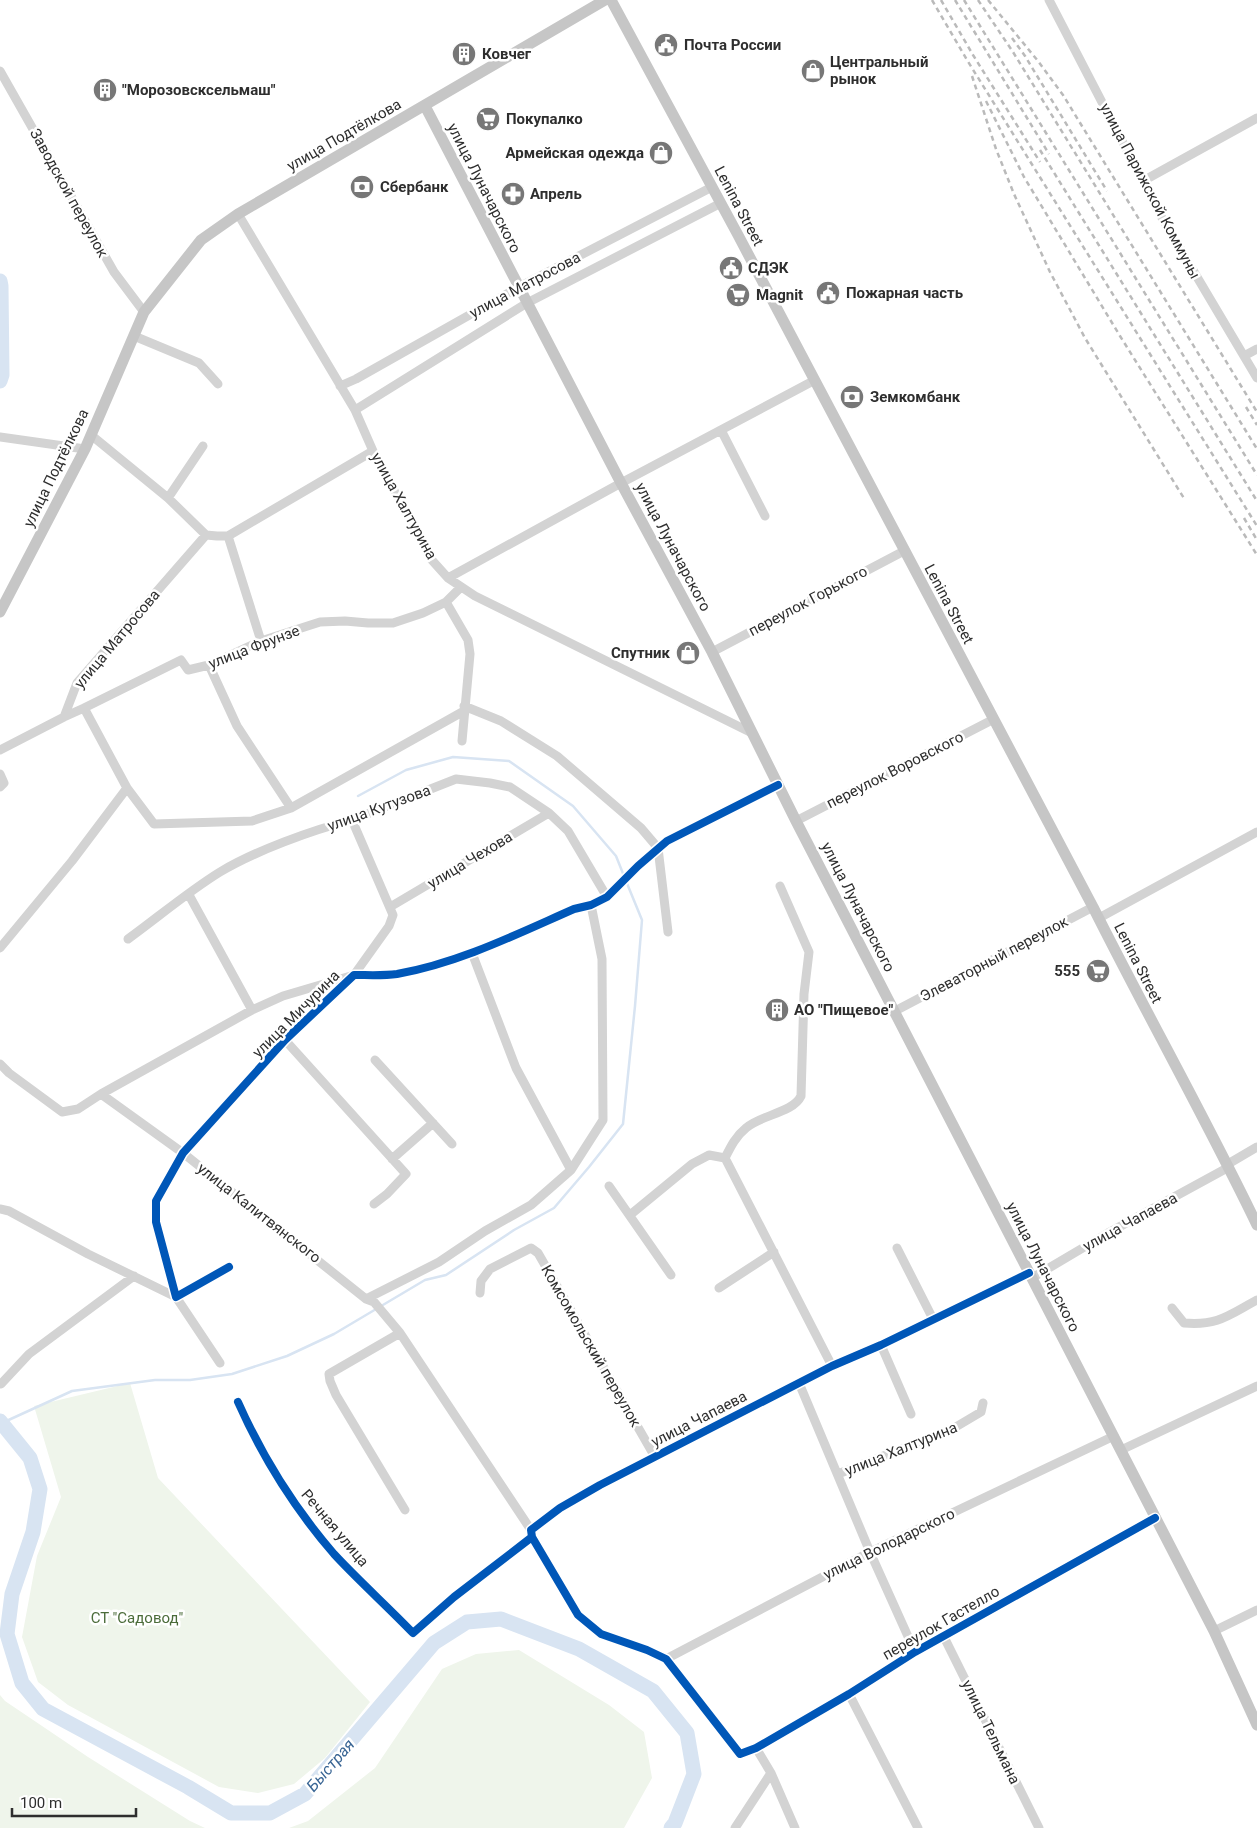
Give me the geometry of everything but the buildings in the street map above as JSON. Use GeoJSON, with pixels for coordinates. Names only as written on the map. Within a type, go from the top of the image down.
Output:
{"type":"FeatureCollection","features":[{"type":"Feature","properties":{"kind":"main road","name":"улица Подтёлкова"},"geometry":{"type":"LineString","coordinates":[[0,612],[85,449],[144,312],[201,240],[238,214],[605,0]]}},
{"type":"Feature","properties":{"kind":"main road","name":"Lenina Street"},"geometry":{"type":"LineString","coordinates":[[611,0],[721,203],[1099,918],[1135,990],[1229,1166],[1257,1225]]}},
{"type":"Feature","properties":{"kind":"main road","name":"улица Луначарского"},"geometry":{"type":"LineString","coordinates":[[425,106],[621,483],[712,652],[796,821],[1214,1632],[1257,1725]]}},
{"type":"Feature","properties":{"kind":"street","name":"улица Парижской Коммуны"},"geometry":{"type":"LineString","coordinates":[[1053,1],[1162,218],[1257,378]]}},
{"type":"Feature","properties":{"kind":"street","name":"Заводской переулок"},"geometry":{"type":"LineString","coordinates":[[0,71],[114,272],[144,312]]}},
{"type":"Feature","properties":{"kind":"street"},"geometry":{"type":"LineString","coordinates":[[1143,181],[1257,118]]}},
{"type":"Feature","properties":{"kind":"street","name":"улица Матросова"},"geometry":{"type":"LineString","coordinates":[[340,386],[356,379],[519,287],[712,187]]}},
{"type":"Feature","properties":{"kind":"street","name":"улица Матросова"},"geometry":{"type":"LineString","coordinates":[[355,410],[528,304],[721,203]]}},
{"type":"Feature","properties":{"kind":"street","name":"улица Халтурина"},"geometry":{"type":"LineString","coordinates":[[238,214],[355,410],[373,451],[430,558],[448,578],[460,588],[752,733]]}},
{"type":"Feature","properties":{"kind":"street"},"geometry":{"type":"LineString","coordinates":[[134,336],[199,363],[218,384]]}},
{"type":"Feature","properties":{"kind":"street"},"geometry":{"type":"LineString","coordinates":[[1244,356],[1257,349]]}},
{"type":"Feature","properties":{"kind":"street"},"geometry":{"type":"LineString","coordinates":[[448,578],[815,380]]}},
{"type":"Feature","properties":{"kind":"street"},"geometry":{"type":"LineString","coordinates":[[721,430],[765,516]]}},
{"type":"Feature","properties":{"kind":"street"},"geometry":{"type":"LineString","coordinates":[[91,434],[168,498],[206,534],[217,536],[228,536],[373,451]]}},
{"type":"Feature","properties":{"kind":"street"},"geometry":{"type":"LineString","coordinates":[[0,437],[85,449]]}},
{"type":"Feature","properties":{"kind":"street"},"geometry":{"type":"LineString","coordinates":[[168,498],[204,446]]}},
{"type":"Feature","properties":{"kind":"street","name":"улица Матросова"},"geometry":{"type":"LineString","coordinates":[[64,717],[77,683],[206,534]]}},
{"type":"Feature","properties":{"kind":"street"},"geometry":{"type":"LineString","coordinates":[[228,536],[261,641]]}},
{"type":"Feature","properties":{"kind":"street","name":"переулок Горького"},"geometry":{"type":"LineString","coordinates":[[712,652],[904,551]]}},
{"type":"Feature","properties":{"kind":"street","name":"улица Фрунзе"},"geometry":{"type":"LineString","coordinates":[[84,708],[181,660],[188,670],[210,665],[261,641],[320,622],[394,623],[423,613],[446,602],[460,588]]}},
{"type":"Feature","properties":{"kind":"street"},"geometry":{"type":"LineString","coordinates":[[446,602],[468,640],[470,654],[462,741]]}},
{"type":"Feature","properties":{"kind":"street"},"geometry":{"type":"LineString","coordinates":[[210,665],[237,726],[291,808]]}},
{"type":"Feature","properties":{"kind":"street"},"geometry":{"type":"LineString","coordinates":[[0,750],[84,708],[127,788],[154,824],[252,821],[291,808],[464,708],[501,721],[557,756],[640,828],[658,848],[668,932]]}},
{"type":"Feature","properties":{"kind":"street","name":"переулок Воровского"},"geometry":{"type":"LineString","coordinates":[[796,821],[994,719]]}},
{"type":"Feature","properties":{"kind":"street"},"geometry":{"type":"LineString","coordinates":[[0,774],[4,783],[0,787]]}},
{"type":"Feature","properties":{"kind":"street","name":"улица Кутузова"},"geometry":{"type":"LineString","coordinates":[[128,939],[220,872],[250,857],[335,824],[352,820],[456,779],[510,787],[549,813],[568,831],[607,897]]}},
{"type":"Feature","properties":{"kind":"street","name":"улица Мичурина"},"geometry":{"type":"LineString","coordinates":[[176,1297],[156,1222],[156,1201],[183,1153],[285,1040],[354,975],[395,974],[472,954],[574,909],[591,905],[607,897],[667,841],[778,785]]}},
{"type":"Feature","properties":{"kind":"street"},"geometry":{"type":"LineString","coordinates":[[0,948],[72,861],[127,788]]}},
{"type":"Feature","properties":{"kind":"street","name":"улица Чехова"},"geometry":{"type":"LineString","coordinates":[[390,907],[549,813]]}},
{"type":"Feature","properties":{"kind":"street"},"geometry":{"type":"LineString","coordinates":[[0,1064],[62,1112],[78,1109],[101,1094],[252,1010],[282,996],[354,975],[389,926],[393,915],[352,820]]}},
{"type":"Feature","properties":{"kind":"street"},"geometry":{"type":"LineString","coordinates":[[1099,918],[1257,832]]}},
{"type":"Feature","properties":{"kind":"street"},"geometry":{"type":"LineString","coordinates":[[725,1158],[734,1140],[747,1126],[790,1107],[798,1102],[801,1096],[804,994],[809,952],[780,886]]}},
{"type":"Feature","properties":{"kind":"street"},"geometry":{"type":"LineString","coordinates":[[189,895],[252,1010]]}},
{"type":"Feature","properties":{"kind":"street"},"geometry":{"type":"LineString","coordinates":[[370,1300],[439,1262],[485,1231],[531,1205],[570,1170],[603,1120],[602,959],[591,905]]}},
{"type":"Feature","properties":{"kind":"street","name":"Элеваторный переулок"},"geometry":{"type":"LineString","coordinates":[[895,1011],[1093,907]]}},
{"type":"Feature","properties":{"kind":"street"},"geometry":{"type":"LineString","coordinates":[[472,954],[516,1068],[570,1170]]}},
{"type":"Feature","properties":{"kind":"street"},"geometry":{"type":"LineString","coordinates":[[285,1040],[406,1174],[388,1194],[374,1204]]}},
{"type":"Feature","properties":{"kind":"street"},"geometry":{"type":"LineString","coordinates":[[375,1060],[452,1144]]}},
{"type":"Feature","properties":{"kind":"street"},"geometry":{"type":"LineString","coordinates":[[0,1079],[10,1073]]}},
{"type":"Feature","properties":{"kind":"street","name":"улица Калитвянского"},"geometry":{"type":"LineString","coordinates":[[101,1094],[183,1153],[370,1300],[398,1330],[532,1533],[578,1615],[601,1634],[647,1650],[666,1660],[740,1754]]}},
{"type":"Feature","properties":{"kind":"street"},"geometry":{"type":"LineString","coordinates":[[392,1159],[433,1124]]}},
{"type":"Feature","properties":{"kind":"street","name":"улица Чапаева"},"geometry":{"type":"LineString","coordinates":[[413,1633],[560,1508],[600,1484],[832,1366],[1030,1275],[1229,1166],[1257,1147]]}},
{"type":"Feature","properties":{"kind":"street"},"geometry":{"type":"LineString","coordinates":[[630,1215],[692,1164],[709,1155],[725,1158]]}},
{"type":"Feature","properties":{"kind":"street"},"geometry":{"type":"LineString","coordinates":[[725,1158],[832,1366]]}},
{"type":"Feature","properties":{"kind":"street"},"geometry":{"type":"LineString","coordinates":[[609,1186],[671,1275]]}},
{"type":"Feature","properties":{"kind":"street"},"geometry":{"type":"LineString","coordinates":[[0,1208],[176,1297],[220,1363]]}},
{"type":"Feature","properties":{"kind":"street","name":"Комсомольский переулок"},"geometry":{"type":"LineString","coordinates":[[480,1293],[482,1282],[490,1269],[531,1248],[538,1253],[655,1457]]}},
{"type":"Feature","properties":{"kind":"street"},"geometry":{"type":"LineString","coordinates":[[897,1248],[933,1320]]}},
{"type":"Feature","properties":{"kind":"street"},"geometry":{"type":"LineString","coordinates":[[719,1288],[774,1252]]}},
{"type":"Feature","properties":{"kind":"street"},"geometry":{"type":"LineString","coordinates":[[176,1297],[229,1267]]}},
{"type":"Feature","properties":{"kind":"street"},"geometry":{"type":"LineString","coordinates":[[2,1384],[28,1354],[134,1276]]}},
{"type":"Feature","properties":{"kind":"street"},"geometry":{"type":"LineString","coordinates":[[1172,1308],[1184,1323],[1199,1324],[1218,1322],[1257,1300]]}},
{"type":"Feature","properties":{"kind":"street"},"geometry":{"type":"LineString","coordinates":[[398,1330],[329,1374],[336,1395],[404,1510]]}},
{"type":"Feature","properties":{"kind":"street"},"geometry":{"type":"LineString","coordinates":[[881,1345],[911,1414]]}},
{"type":"Feature","properties":{"kind":"street","name":"улица Халтурина"},"geometry":{"type":"LineString","coordinates":[[799,1383],[870,1552],[915,1652]]}},
{"type":"Feature","properties":{"kind":"street"},"geometry":{"type":"LineString","coordinates":[[1121,1450],[1257,1386]]}},
{"type":"Feature","properties":{"kind":"street","name":"Речная улица"},"geometry":{"type":"LineString","coordinates":[[238,1402],[254,1437],[299,1510],[335,1554],[413,1633]]}},
{"type":"Feature","properties":{"kind":"street","name":"улица Халтурина"},"geometry":{"type":"LineString","coordinates":[[838,1474],[954,1428],[981,1412],[984,1403]]}},
{"type":"Feature","properties":{"kind":"street","name":"улица Володарского"},"geometry":{"type":"LineString","coordinates":[[666,1660],[870,1552],[1114,1436]]}},
{"type":"Feature","properties":{"kind":"street","name":"переулок Гастелло"},"geometry":{"type":"LineString","coordinates":[[740,1754],[756,1748],[849,1694],[915,1652],[1155,1518]]}},
{"type":"Feature","properties":{"kind":"street"},"geometry":{"type":"LineString","coordinates":[[1214,1632],[1257,1610]]}},
{"type":"Feature","properties":{"kind":"street","name":"улица Тельмана"},"geometry":{"type":"LineString","coordinates":[[944,1637],[1039,1828]]}},
{"type":"Feature","properties":{"kind":"street"},"geometry":{"type":"LineString","coordinates":[[849,1694],[918,1828]]}},
{"type":"Feature","properties":{"kind":"street"},"geometry":{"type":"LineString","coordinates":[[756,1748],[771,1774],[794,1828]]}},
{"type":"Feature","properties":{"kind":"street"},"geometry":{"type":"LineString","coordinates":[[735,1828],[771,1774]]}},
{"type":"Feature","properties":{"kind":"green space","name":"СТ \"Садовод\""},"geometry":{"type":"Polygon","coordinates":[[[130,1383],[158,1478],[370,1702],[325,1758],[294,1784],[258,1793],[219,1787],[68,1705],[38,1682],[22,1637],[37,1556],[61,1497],[34,1406],[130,1383]]]}},
{"type":"Feature","properties":{"kind":"green space"},"geometry":{"type":"Polygon","coordinates":[[[519,1650],[609,1705],[644,1732],[652,1778],[624,1828],[289,1828],[308,1821],[375,1768],[442,1669],[476,1654],[519,1650]]]}},
{"type":"Feature","properties":{"kind":"green space"},"geometry":{"type":"Polygon","coordinates":[[[0,1695],[5,1701],[88,1757],[190,1821],[205,1828],[0,1828],[0,1695]]]}},
{"type":"Feature","properties":{"kind":"waterway","name":"Быстрая"},"geometry":{"type":"LineString","coordinates":[[0,281],[2,375],[0,381]]}},
{"type":"Feature","properties":{"kind":"waterway"},"geometry":{"type":"LineString","coordinates":[[358,796],[406,770],[453,757],[509,761],[573,806],[616,856],[624,876]]}},
{"type":"Feature","properties":{"kind":"waterway"},"geometry":{"type":"LineString","coordinates":[[2,1423],[72,1391],[155,1380],[190,1380],[232,1374],[287,1356],[334,1334],[425,1280],[446,1275],[514,1230],[554,1208],[623,1124],[642,920],[626,881]]}},
{"type":"Feature","properties":{"kind":"waterway","name":"Быстрая"},"geometry":{"type":"LineString","coordinates":[[0,1421],[30,1458],[40,1489],[33,1532],[12,1594],[7,1634],[22,1683],[43,1709],[188,1787],[231,1813],[270,1813],[305,1794],[434,1643],[467,1622],[501,1619],[579,1649],[653,1691],[687,1733],[694,1774],[675,1823],[671,1828]]}},
{"type":"Feature","properties":{"kind":"railway"},"geometry":{"type":"LineString","coordinates":[[932,0],[967,60],[1257,526]]}},
{"type":"Feature","properties":{"kind":"railway"},"geometry":{"type":"LineString","coordinates":[[941,0],[1040,162]]}},
{"type":"Feature","properties":{"kind":"railway"},"geometry":{"type":"LineString","coordinates":[[955,0],[1049,154]]}},
{"type":"Feature","properties":{"kind":"railway"},"geometry":{"type":"LineString","coordinates":[[964,0],[1257,475]]}},
{"type":"Feature","properties":{"kind":"railway"},"geometry":{"type":"LineString","coordinates":[[978,0],[1013,52],[1257,449]]}},
{"type":"Feature","properties":{"kind":"railway"},"geometry":{"type":"LineString","coordinates":[[988,0],[1063,95],[1257,412]]}},
{"type":"Feature","properties":{"kind":"railway"},"geometry":{"type":"LineString","coordinates":[[1012,38],[1025,56],[1107,191]]}},
{"type":"Feature","properties":{"kind":"railway"},"geometry":{"type":"LineString","coordinates":[[972,76],[996,149],[1014,194],[1050,272],[1085,338],[1185,500]]}},
{"type":"Feature","properties":{"kind":"railway"},"geometry":{"type":"LineString","coordinates":[[986,101],[1024,177],[1120,336],[1257,555]]}},
{"type":"Feature","properties":{"kind":"railway"},"geometry":{"type":"LineString","coordinates":[[1040,150],[1257,501]]}},
{"type":"Feature","properties":{"kind":"railway"},"geometry":{"type":"LineString","coordinates":[[1246,407],[1257,425]]}},
{"type":"Feature","properties":{"kind":"railway"},"geometry":{"type":"LineString","coordinates":[[1244,518],[1257,540]]}},
{"type":"Feature","properties":{"kind":"cycle path"},"geometry":{"type":"LineString","coordinates":[[229,1267],[176,1297],[156,1222],[156,1201],[183,1153],[285,1040],[354,975],[397,974],[443,963],[509,938],[574,909],[591,905],[607,897],[638,866],[667,841],[778,785]]}},
{"type":"Feature","properties":{"kind":"cycle path"},"geometry":{"type":"LineString","coordinates":[[238,1402],[280,1481],[306,1519],[334,1554],[413,1633],[454,1597],[532,1537],[531,1530],[560,1508],[600,1485],[832,1366],[881,1345],[1029,1273]]}},
{"type":"Feature","properties":{"kind":"cycle path"},"geometry":{"type":"LineString","coordinates":[[532,1537],[578,1615],[601,1634],[647,1650],[666,1659],[740,1754],[756,1748],[849,1694],[915,1652],[1155,1518]]}},
{"type":"Feature","properties":{"kind":"place","name":"Почта России"},"geometry":{"type":"Point","coordinates":[666,45]}},
{"type":"Feature","properties":{"kind":"place","name":"Ковчег"},"geometry":{"type":"Point","coordinates":[464,54]}},
{"type":"Feature","properties":{"kind":"place","name":"Центральный рынок"},"geometry":{"type":"Point","coordinates":[813,71]}},
{"type":"Feature","properties":{"kind":"place","name":"\"Морозовсксельмаш\""},"geometry":{"type":"Point","coordinates":[105,90]}},
{"type":"Feature","properties":{"kind":"place","name":"Покупалко"},"geometry":{"type":"Point","coordinates":[488,119]}},
{"type":"Feature","properties":{"kind":"place","name":"Армейская одежда"},"geometry":{"type":"Point","coordinates":[661,153]}},
{"type":"Feature","properties":{"kind":"place","name":"Сбербанк"},"geometry":{"type":"Point","coordinates":[362,187]}},
{"type":"Feature","properties":{"kind":"place","name":"Апрель"},"geometry":{"type":"Point","coordinates":[513,194]}},
{"type":"Feature","properties":{"kind":"place","name":"СДЭК"},"geometry":{"type":"Point","coordinates":[731,268]}},
{"type":"Feature","properties":{"kind":"place","name":"Пожарная часть"},"geometry":{"type":"Point","coordinates":[828,293]}},
{"type":"Feature","properties":{"kind":"place","name":"Magnit"},"geometry":{"type":"Point","coordinates":[738,295]}},
{"type":"Feature","properties":{"kind":"place","name":"Земкомбанк"},"geometry":{"type":"Point","coordinates":[852,397]}},
{"type":"Feature","properties":{"kind":"place","name":"Спутник"},"geometry":{"type":"Point","coordinates":[688,653]}},
{"type":"Feature","properties":{"kind":"place","name":"555"},"geometry":{"type":"Point","coordinates":[1098,971]}},
{"type":"Feature","properties":{"kind":"place","name":"АО \"Пищевое\""},"geometry":{"type":"Point","coordinates":[777,1010]}}]}
